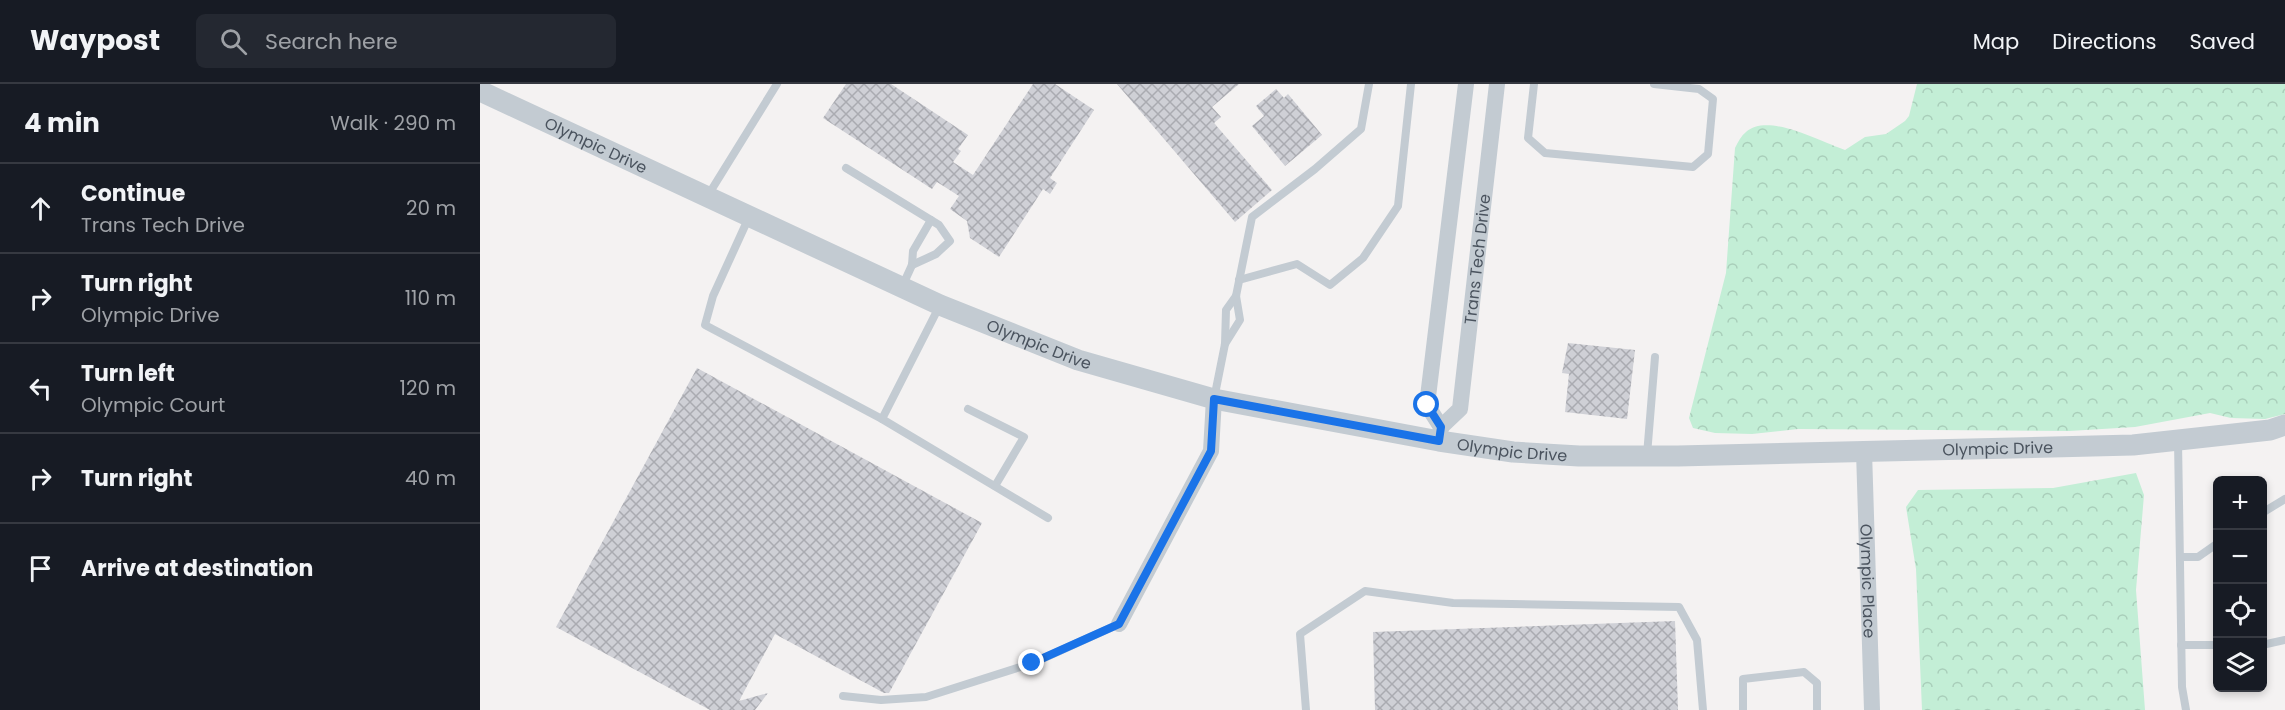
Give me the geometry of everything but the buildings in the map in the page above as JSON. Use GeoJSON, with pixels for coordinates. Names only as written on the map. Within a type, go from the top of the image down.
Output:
{"type":"FeatureCollection","features":[{"type":"Feature","properties":{"kind":"street","name":"Trans Tech Drive"},"geometry":{"type":"LineString","coordinates":[[1466,84],[1427,405],[1440,434],[1460,409],[1497,84]]}},
{"type":"Feature","properties":{"kind":"street","name":"Olympic Drive"},"geometry":{"type":"LineString","coordinates":[[483,89],[706,197],[940,305],[1078,360],[1214,399],[1440,434],[1513,452],[1579,456],[2133,445],[2270,430],[2285,425]]}},
{"type":"Feature","properties":{"kind":"street"},"geometry":{"type":"LineString","coordinates":[[1119,624],[1211,451],[1214,399]]}},
{"type":"Feature","properties":{"kind":"street","name":"Olympic Place"},"geometry":{"type":"LineString","coordinates":[[1864,451],[1872,710]]}},
{"type":"Feature","properties":{"kind":"lane"},"geometry":{"type":"LineString","coordinates":[[706,197],[777,84]]}},
{"type":"Feature","properties":{"kind":"lane"},"geometry":{"type":"LineString","coordinates":[[1225,344],[1240,320],[1236,296],[1252,217],[1315,169],[1361,129],[1369,84]]}},
{"type":"Feature","properties":{"kind":"lane"},"geometry":{"type":"LineString","coordinates":[[1239,280],[1298,264],[1330,285],[1363,258],[1398,206],[1411,84]]}},
{"type":"Feature","properties":{"kind":"lane"},"geometry":{"type":"LineString","coordinates":[[1534,84],[1528,138],[1545,153],[1693,167],[1707,154],[1713,99],[1699,89],[1654,84]]}},
{"type":"Feature","properties":{"kind":"lane"},"geometry":{"type":"LineString","coordinates":[[846,168],[939,225],[950,241],[936,254],[912,265]]}},
{"type":"Feature","properties":{"kind":"lane"},"geometry":{"type":"LineString","coordinates":[[749,216],[712,296],[705,325],[882,419],[1048,518]]}},
{"type":"Feature","properties":{"kind":"lane"},"geometry":{"type":"LineString","coordinates":[[902,287],[912,265],[913,251],[931,220]]}},
{"type":"Feature","properties":{"kind":"lane"},"geometry":{"type":"LineString","coordinates":[[1214,399],[1225,344],[1226,310],[1236,296]]}},
{"type":"Feature","properties":{"kind":"lane"},"geometry":{"type":"LineString","coordinates":[[882,419],[940,305]]}},
{"type":"Feature","properties":{"kind":"lane"},"geometry":{"type":"LineString","coordinates":[[1647,456],[1655,357]]}},
{"type":"Feature","properties":{"kind":"lane"},"geometry":{"type":"LineString","coordinates":[[968,409],[1024,437],[994,486]]}},
{"type":"Feature","properties":{"kind":"lane"},"geometry":{"type":"LineString","coordinates":[[2178,440],[2182,687],[2186,710]]}},
{"type":"Feature","properties":{"kind":"lane"},"geometry":{"type":"LineString","coordinates":[[2267,510],[2285,498]]}},
{"type":"Feature","properties":{"kind":"lane"},"geometry":{"type":"LineString","coordinates":[[2181,557],[2198,557],[2213,546]]}},
{"type":"Feature","properties":{"kind":"lane"},"geometry":{"type":"LineString","coordinates":[[1306,710],[1300,634],[1365,591],[1453,603],[1680,607],[1697,640],[1702,710]]}},
{"type":"Feature","properties":{"kind":"lane"},"geometry":{"type":"LineString","coordinates":[[843,696],[881,700],[926,697],[1032,663],[1119,624]]}},
{"type":"Feature","properties":{"kind":"lane"},"geometry":{"type":"LineString","coordinates":[[2267,644],[2285,640]]}},
{"type":"Feature","properties":{"kind":"lane"},"geometry":{"type":"LineString","coordinates":[[2181,645],[2213,645]]}},
{"type":"Feature","properties":{"kind":"lane"},"geometry":{"type":"LineString","coordinates":[[1743,710],[1743,678],[1804,672],[1817,683],[1817,710]]}},
{"type":"Feature","properties":{"kind":"green space"},"geometry":{"type":"Polygon","coordinates":[[[1917,84],[2285,84],[2285,414],[2265,419],[2231,418],[2210,413],[2135,427],[2069,431],[1798,429],[1752,434],[1715,433],[1693,428],[1689,418],[1726,273],[1735,148],[1740,139],[1746,132],[1767,125],[1795,130],[1845,150],[1865,137],[1886,134],[1905,121],[1909,116],[1917,84]]]}},
{"type":"Feature","properties":{"kind":"green space"},"geometry":{"type":"Polygon","coordinates":[[[2136,473],[2144,495],[2136,590],[2145,710],[1922,710],[1916,569],[1906,507],[1918,490],[2053,488],[2136,473]]]}},
{"type":"Feature","properties":{"kind":"route"},"geometry":{"type":"LineString","coordinates":[[1032,663],[1119,624],[1211,451],[1214,399],[1439,441],[1441,427],[1427,405]]}}]}
